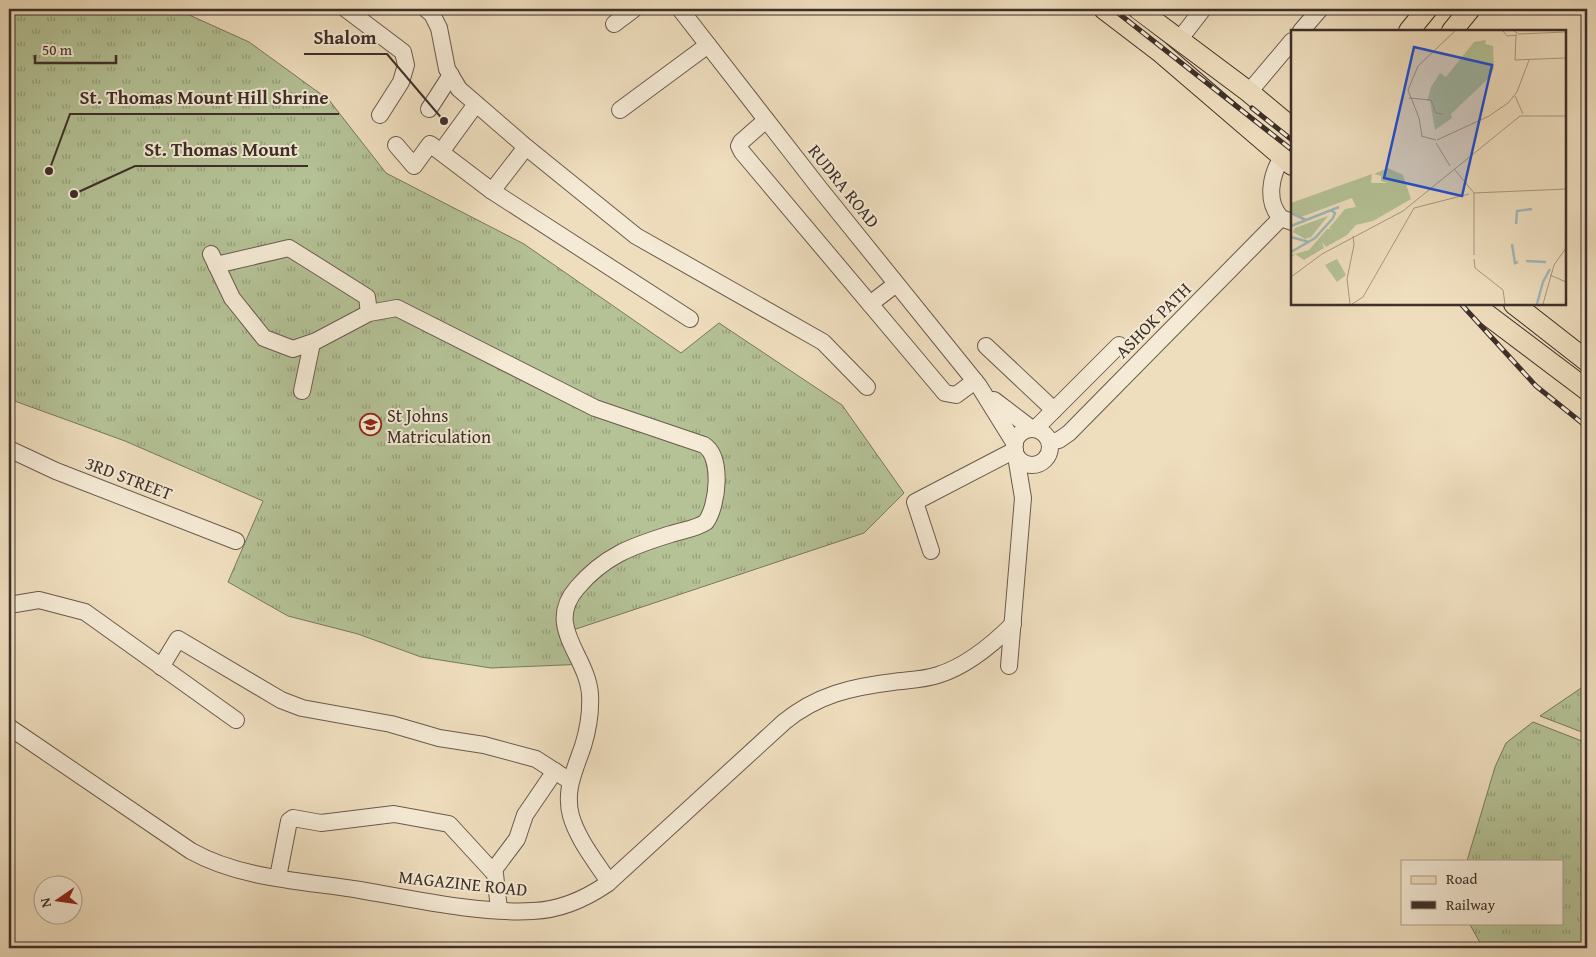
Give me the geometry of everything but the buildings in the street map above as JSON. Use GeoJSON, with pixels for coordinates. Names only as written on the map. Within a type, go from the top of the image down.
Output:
{"type":"FeatureCollection","features":[{"type":"Feature","properties":{"kind":"main road"},"geometry":{"type":"LineString","coordinates":[[1104,9],[1159,51],[1287,161]]}},
{"type":"Feature","properties":{"kind":"main road"},"geometry":{"type":"LineString","coordinates":[[1138,9],[1249,92],[1291,127]]}},
{"type":"Feature","properties":{"kind":"main road"},"geometry":{"type":"LineString","coordinates":[[1410,30],[1427,9]]}},
{"type":"Feature","properties":{"kind":"main road"},"geometry":{"type":"LineString","coordinates":[[1453,30],[1470,9]]}},
{"type":"Feature","properties":{"kind":"main road"},"geometry":{"type":"LineString","coordinates":[[1474,305],[1587,390]]}},
{"type":"Feature","properties":{"kind":"main road"},"geometry":{"type":"LineString","coordinates":[[1515,305],[1587,361]]}},
{"type":"Feature","properties":{"kind":"street"},"geometry":{"type":"LineString","coordinates":[[426,9],[432,14],[439,28],[447,69],[460,89],[526,147],[636,236],[823,342],[867,387]]}},
{"type":"Feature","properties":{"kind":"street"},"geometry":{"type":"LineString","coordinates":[[614,24],[634,9]]}},
{"type":"Feature","properties":{"kind":"street","name":"RUDRA ROAD"},"geometry":{"type":"LineString","coordinates":[[680,9],[977,384],[1015,450]]}},
{"type":"Feature","properties":{"kind":"street"},"geometry":{"type":"LineString","coordinates":[[1179,40],[1203,9]]}},
{"type":"Feature","properties":{"kind":"street"},"geometry":{"type":"LineString","coordinates":[[1302,30],[1320,9]]}},
{"type":"Feature","properties":{"kind":"street"},"geometry":{"type":"LineString","coordinates":[[357,12],[402,52],[406,65],[402,82],[380,116]]}},
{"type":"Feature","properties":{"kind":"street"},"geometry":{"type":"LineString","coordinates":[[1249,92],[1291,42]]}},
{"type":"Feature","properties":{"kind":"street"},"geometry":{"type":"LineString","coordinates":[[620,110],[708,45]]}},
{"type":"Feature","properties":{"kind":"street"},"geometry":{"type":"LineString","coordinates":[[429,110],[451,75]]}},
{"type":"Feature","properties":{"kind":"street"},"geometry":{"type":"LineString","coordinates":[[440,152],[476,104]]}},
{"type":"Feature","properties":{"kind":"street"},"geometry":{"type":"LineString","coordinates":[[766,120],[741,142],[739,146],[742,152],[945,392],[956,395],[977,384]]}},
{"type":"Feature","properties":{"kind":"street"},"geometry":{"type":"LineString","coordinates":[[396,145],[414,166],[430,144],[492,191],[690,319]]}},
{"type":"Feature","properties":{"kind":"street"},"geometry":{"type":"LineString","coordinates":[[492,191],[526,147]]}},
{"type":"Feature","properties":{"kind":"street"},"geometry":{"type":"LineString","coordinates":[[1286,220],[1275,211],[1271,194],[1273,178],[1287,161]]}},
{"type":"Feature","properties":{"kind":"street","name":"ASHOK PATH"},"geometry":{"type":"LineString","coordinates":[[1050,442],[1066,436],[1286,220]]}},
{"type":"Feature","properties":{"kind":"street"},"geometry":{"type":"LineString","coordinates":[[369,313],[368,297],[289,248],[213,260],[232,298],[264,338],[293,349],[312,342],[369,313],[397,308],[595,408],[704,445],[712,454],[716,482],[712,511],[706,522],[613,555],[579,586],[569,601],[565,615],[566,630],[573,650],[586,672],[590,696],[586,732],[570,781],[572,816],[585,844],[609,882]]}},
{"type":"Feature","properties":{"kind":"street"},"geometry":{"type":"LineString","coordinates":[[870,304],[896,284]]}},
{"type":"Feature","properties":{"kind":"street"},"geometry":{"type":"LineString","coordinates":[[302,391],[312,342]]}},
{"type":"Feature","properties":{"kind":"street"},"geometry":{"type":"LineString","coordinates":[[1023,498],[1015,450],[1018,436],[1033,429],[1119,345]]}},
{"type":"Feature","properties":{"kind":"street"},"geometry":{"type":"LineString","coordinates":[[986,346],[1054,410]]}},
{"type":"Feature","properties":{"kind":"street","name":"RUDRA ROAD"},"geometry":{"type":"LineString","coordinates":[[977,384],[1033,429]]}},
{"type":"Feature","properties":{"kind":"street"},"geometry":{"type":"LineString","coordinates":[[1009,666],[1023,498],[1030,476],[1038,465],[1048,458],[1050,442],[1046,435],[1033,429]]}},
{"type":"Feature","properties":{"kind":"street","name":"3RD STREET"},"geometry":{"type":"LineString","coordinates":[[9,449],[56,471],[236,540]]}},
{"type":"Feature","properties":{"kind":"street"},"geometry":{"type":"LineString","coordinates":[[1015,450],[1027,465],[1038,465]]}},
{"type":"Feature","properties":{"kind":"street"},"geometry":{"type":"LineString","coordinates":[[931,552],[915,502],[1015,450]]}},
{"type":"Feature","properties":{"kind":"street"},"geometry":{"type":"LineString","coordinates":[[9,605],[39,600],[85,612],[236,720]]}},
{"type":"Feature","properties":{"kind":"street","name":"MAGAZINE ROAD"},"geometry":{"type":"LineString","coordinates":[[9,726],[203,857],[228,868],[412,898],[499,909],[534,911],[557,908],[582,899],[609,882],[801,709],[820,698],[844,690],[926,678],[947,672],[988,648],[1013,624]]}},
{"type":"Feature","properties":{"kind":"street"},"geometry":{"type":"LineString","coordinates":[[162,667],[178,639],[281,700],[302,708],[391,724],[439,738],[484,745],[536,759],[570,781]]}},
{"type":"Feature","properties":{"kind":"street"},"geometry":{"type":"LineString","coordinates":[[493,871],[517,839],[525,816],[555,771]]}},
{"type":"Feature","properties":{"kind":"street"},"geometry":{"type":"LineString","coordinates":[[278,876],[290,821],[293,818],[321,823],[394,814],[449,824],[495,874],[499,909]]}},
{"type":"Feature","properties":{"kind":"green space"},"geometry":{"type":"Polygon","coordinates":[[[9,9],[176,9],[249,42],[329,100],[386,173],[524,244],[681,353],[719,323],[842,405],[904,493],[864,533],[573,630],[587,664],[491,668],[421,657],[358,634],[288,616],[228,582],[263,501],[125,441],[9,399],[9,9]]]}},
{"type":"Feature","properties":{"kind":"green space"},"geometry":{"type":"Polygon","coordinates":[[[1587,684],[1587,734],[1540,716],[1587,684]]]}},
{"type":"Feature","properties":{"kind":"green space"},"geometry":{"type":"Polygon","coordinates":[[[1533,722],[1587,743],[1587,948],[1483,948],[1470,924],[1564,924],[1564,860],[1467,860],[1495,767],[1506,743],[1533,722]]]}},
{"type":"Feature","properties":{"kind":"railway"},"geometry":{"type":"LineString","coordinates":[[1113,9],[1291,149]]}},
{"type":"Feature","properties":{"kind":"railway"},"geometry":{"type":"LineString","coordinates":[[1252,108],[1291,139]]}},
{"type":"Feature","properties":{"kind":"railway"},"geometry":{"type":"LineString","coordinates":[[1462,305],[1536,386],[1587,427]]}},
{"type":"Feature","properties":{"kind":"place","name":"Shalom"},"geometry":{"type":"Point","coordinates":[444,121]}},
{"type":"Feature","properties":{"kind":"place","name":"St. Thomas Mount Hill Shrine"},"geometry":{"type":"Point","coordinates":[49,171]}},
{"type":"Feature","properties":{"kind":"place","name":"St. Thomas Mount"},"geometry":{"type":"Point","coordinates":[74,194]}},
{"type":"Feature","properties":{"kind":"place","name":"St Johns Matriculation"},"geometry":{"type":"Point","coordinates":[371,425]}}]}
